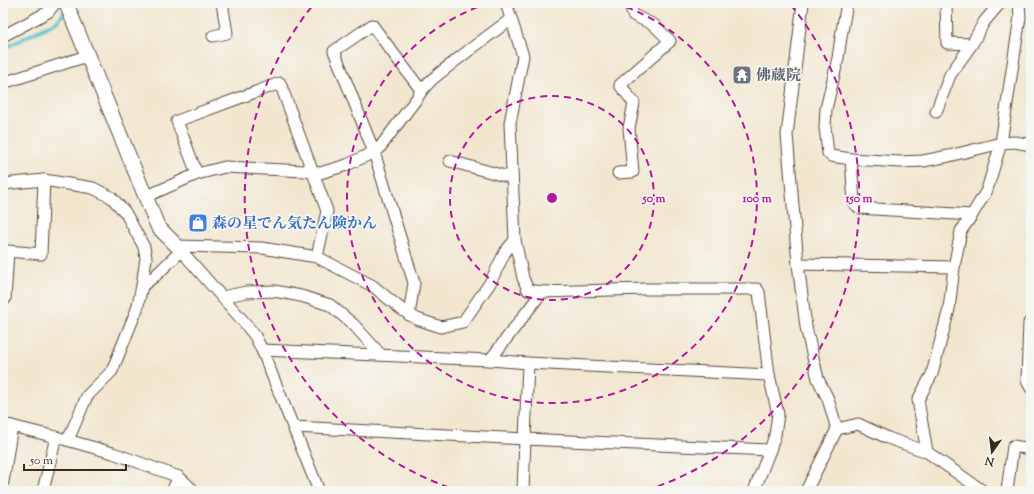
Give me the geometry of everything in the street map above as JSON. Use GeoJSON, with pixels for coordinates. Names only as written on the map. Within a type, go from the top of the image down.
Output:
{"type":"FeatureCollection","features":[{"type":"Feature","properties":{"kind":"street"},"geometry":{"type":"LineString","coordinates":[[3,36],[48,12],[54,3]]}},
{"type":"Feature","properties":{"kind":"street"},"geometry":{"type":"LineString","coordinates":[[66,3],[158,227],[222,297],[254,336],[262,350],[319,491]]}},
{"type":"Feature","properties":{"kind":"street"},"geometry":{"type":"LineString","coordinates":[[213,36],[227,33],[222,3]]}},
{"type":"Feature","properties":{"kind":"street"},"geometry":{"type":"LineString","coordinates":[[506,3],[523,56],[510,123],[515,240],[523,278],[528,290],[542,292],[645,289],[756,289],[759,292],[769,375],[778,414],[775,435],[754,491]]}},
{"type":"Feature","properties":{"kind":"street"},"geometry":{"type":"LineString","coordinates":[[618,173],[633,172],[629,128],[634,103],[620,85],[670,41],[654,26],[633,15],[630,3]]}},
{"type":"Feature","properties":{"kind":"street"},"geometry":{"type":"LineString","coordinates":[[802,3],[787,135],[798,264],[806,327],[818,379],[828,398],[837,428],[806,491]]}},
{"type":"Feature","properties":{"kind":"street"},"geometry":{"type":"LineString","coordinates":[[847,3],[838,58],[826,109],[825,127],[828,153],[831,156],[851,159],[900,162],[949,156],[1001,143],[1015,142],[1031,145]]}},
{"type":"Feature","properties":{"kind":"street"},"geometry":{"type":"LineString","coordinates":[[946,3],[947,43],[972,44]]}},
{"type":"Feature","properties":{"kind":"street"},"geometry":{"type":"LineString","coordinates":[[936,112],[950,75],[972,44],[984,22],[1000,3]]}},
{"type":"Feature","properties":{"kind":"street"},"geometry":{"type":"LineString","coordinates":[[927,452],[918,400],[932,374],[950,309],[954,267],[961,231],[987,190],[1001,143],[1020,17],[1019,3]]}},
{"type":"Feature","properties":{"kind":"street"},"geometry":{"type":"LineString","coordinates":[[146,197],[197,174],[225,167],[320,173],[348,165],[378,150],[417,98],[421,90],[428,83],[511,19]]}},
{"type":"Feature","properties":{"kind":"street"},"geometry":{"type":"LineString","coordinates":[[409,314],[414,283],[374,152],[334,51],[372,25],[421,90]]}},
{"type":"Feature","properties":{"kind":"street"},"geometry":{"type":"LineString","coordinates":[[3,82],[87,56]]}},
{"type":"Feature","properties":{"kind":"street"},"geometry":{"type":"LineString","coordinates":[[197,174],[177,121],[280,83],[327,211],[317,257]]}},
{"type":"Feature","properties":{"kind":"street"},"geometry":{"type":"LineString","coordinates":[[851,159],[854,203],[859,208],[972,215]]}},
{"type":"Feature","properties":{"kind":"street"},"geometry":{"type":"LineString","coordinates":[[450,161],[512,178]]}},
{"type":"Feature","properties":{"kind":"street"},"geometry":{"type":"LineString","coordinates":[[3,299],[8,251],[40,254],[44,180]]}},
{"type":"Feature","properties":{"kind":"street"},"geometry":{"type":"LineString","coordinates":[[3,184],[44,180],[93,188],[111,197],[125,212],[144,247],[146,258],[137,309],[112,370],[87,396],[68,440]]}},
{"type":"Feature","properties":{"kind":"street"},"geometry":{"type":"LineString","coordinates":[[142,286],[155,276],[179,249],[262,248],[317,257],[373,286],[401,309],[417,319],[441,328],[463,322],[490,283],[505,252],[515,240]]}},
{"type":"Feature","properties":{"kind":"street"},"geometry":{"type":"LineString","coordinates":[[798,264],[954,267]]}},
{"type":"Feature","properties":{"kind":"street"},"geometry":{"type":"LineString","coordinates":[[222,297],[246,292],[274,291],[301,296],[330,305],[354,324],[381,356]]}},
{"type":"Feature","properties":{"kind":"street"},"geometry":{"type":"LineString","coordinates":[[490,360],[542,292]]}},
{"type":"Feature","properties":{"kind":"street"},"geometry":{"type":"LineString","coordinates":[[1031,322],[1029,323],[1027,381],[1031,388]]}},
{"type":"Feature","properties":{"kind":"street"},"geometry":{"type":"LineString","coordinates":[[262,350],[490,360],[528,364],[769,375]]}},
{"type":"Feature","properties":{"kind":"street"},"geometry":{"type":"LineString","coordinates":[[523,491],[528,364]]}},
{"type":"Feature","properties":{"kind":"street"},"geometry":{"type":"LineString","coordinates":[[837,428],[858,424],[888,438],[927,452],[983,491]]}},
{"type":"Feature","properties":{"kind":"street"},"geometry":{"type":"LineString","coordinates":[[3,482],[8,425],[113,453],[179,477],[194,491]]}},
{"type":"Feature","properties":{"kind":"street"},"geometry":{"type":"LineString","coordinates":[[294,427],[770,450]]}},
{"type":"Feature","properties":{"kind":"street"},"geometry":{"type":"LineString","coordinates":[[43,491],[56,437]]}},
{"type":"Feature","properties":{"kind":"street"},"geometry":{"type":"LineString","coordinates":[[1007,491],[1013,446],[1031,449]]}},
{"type":"Feature","properties":{"kind":"street"},"geometry":{"type":"LineString","coordinates":[[172,491],[179,477]]}},
{"type":"Feature","properties":{"kind":"waterway"},"geometry":{"type":"LineString","coordinates":[[3,49],[58,21],[66,10]]}},
{"type":"Feature","properties":{"kind":"place","name":"佛蔵院"},"geometry":{"type":"Point","coordinates":[742,75]}},
{"type":"Feature","properties":{"kind":"place","name":"森の星でん気たん険かん"},"geometry":{"type":"Point","coordinates":[198,223]}}]}
